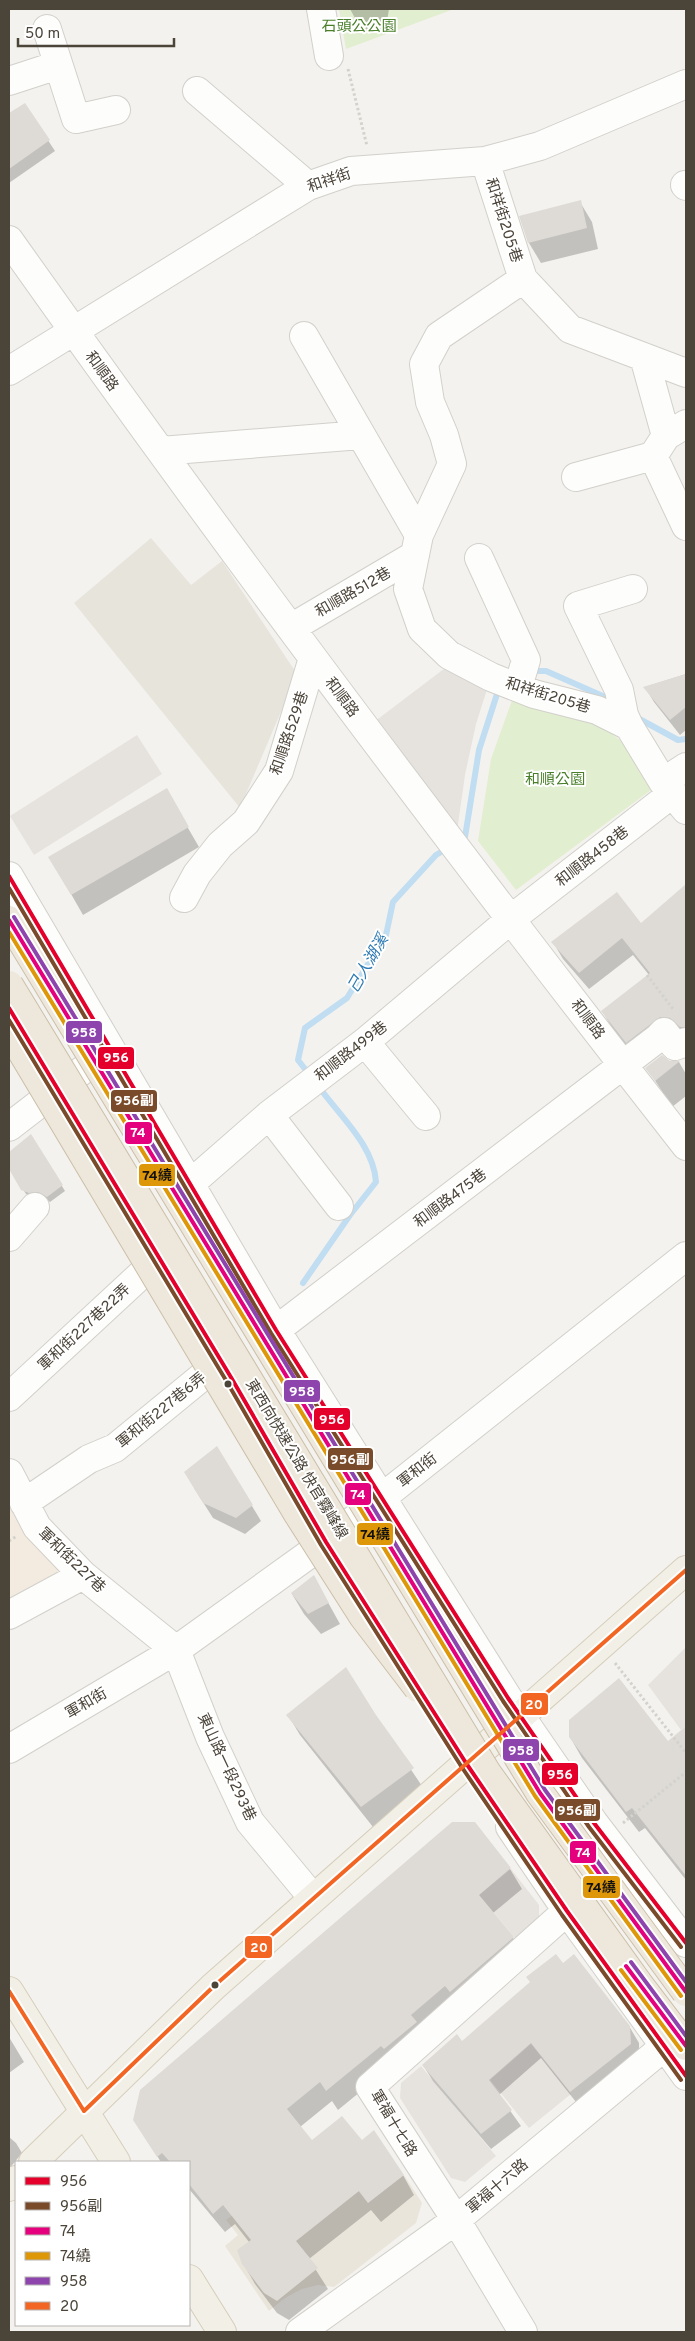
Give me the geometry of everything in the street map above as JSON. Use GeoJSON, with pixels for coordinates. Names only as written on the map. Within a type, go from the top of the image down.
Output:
{"type":"FeatureCollection","features":[{"type":"Feature","properties":{"kind":"highway"},"geometry":{"type":"LineString","coordinates":[[9,920],[540,1793],[686,1992]]}},
{"type":"Feature","properties":{"kind":"highway","name":"東西向快速公路 快官霧峰線"},"geometry":{"type":"LineString","coordinates":[[9,985],[476,1768],[632,1976],[675,2047]]}},
{"type":"Feature","properties":{"kind":"highway"},"geometry":{"type":"LineString","coordinates":[[9,1030],[212,1372],[363,1616],[476,1768]]}},
{"type":"Feature","properties":{"kind":"main road"},"geometry":{"type":"LineString","coordinates":[[35,2161],[84,2111],[213,1988],[313,1898],[476,1768],[521,1717],[686,1570]]}},
{"type":"Feature","properties":{"kind":"main road"},"geometry":{"type":"LineString","coordinates":[[9,1991],[115,2161]]}},
{"type":"Feature","properties":{"kind":"main road"},"geometry":{"type":"LineString","coordinates":[[190,2281],[222,2332]]}},
{"type":"Feature","properties":{"kind":"street"},"geometry":{"type":"LineString","coordinates":[[321,9],[338,62]]}},
{"type":"Feature","properties":{"kind":"street"},"geometry":{"type":"LineString","coordinates":[[47,29],[76,119],[116,110]]}},
{"type":"Feature","properties":{"kind":"street"},"geometry":{"type":"LineString","coordinates":[[9,81],[58,65]]}},
{"type":"Feature","properties":{"kind":"street","name":"和祥街"},"geometry":{"type":"LineString","coordinates":[[9,371],[308,186],[351,171],[485,161],[540,146],[686,84]]}},
{"type":"Feature","properties":{"kind":"street"},"geometry":{"type":"LineString","coordinates":[[197,91],[308,186]]}},
{"type":"Feature","properties":{"kind":"street","name":"和祥街205巷"},"geometry":{"type":"LineString","coordinates":[[485,161],[523,279],[570,329],[686,373]]}},
{"type":"Feature","properties":{"kind":"street","name":"和順路"},"geometry":{"type":"LineString","coordinates":[[9,240],[161,452],[444,834],[686,1146]]}},
{"type":"Feature","properties":{"kind":"street","name":"和祥街205巷"},"geometry":{"type":"LineString","coordinates":[[523,279],[440,336],[424,364],[430,402],[444,435],[452,464],[417,545],[408,589],[422,629],[449,655],[491,677],[521,679],[597,710],[624,710]]}},
{"type":"Feature","properties":{"kind":"street"},"geometry":{"type":"LineString","coordinates":[[304,336],[361,435],[417,545]]}},
{"type":"Feature","properties":{"kind":"street"},"geometry":{"type":"LineString","coordinates":[[644,357],[668,438],[686,526]]}},
{"type":"Feature","properties":{"kind":"street"},"geometry":{"type":"LineString","coordinates":[[161,452],[361,435]]}},
{"type":"Feature","properties":{"kind":"street"},"geometry":{"type":"LineString","coordinates":[[576,477],[668,438]]}},
{"type":"Feature","properties":{"kind":"street","name":"和順路512巷"},"geometry":{"type":"LineString","coordinates":[[291,628],[417,545]]}},
{"type":"Feature","properties":{"kind":"street"},"geometry":{"type":"LineString","coordinates":[[479,558],[526,660],[521,679]]}},
{"type":"Feature","properties":{"kind":"street"},"geometry":{"type":"LineString","coordinates":[[633,589],[578,606],[624,710],[674,795]]}},
{"type":"Feature","properties":{"kind":"street","name":"和順路529巷"},"geometry":{"type":"LineString","coordinates":[[184,898],[197,874],[220,846],[246,822],[279,771],[313,658]]}},
{"type":"Feature","properties":{"kind":"street","name":"和順路458巷"},"geometry":{"type":"LineString","coordinates":[[511,918],[674,795],[686,767]]}},
{"type":"Feature","properties":{"kind":"street"},"geometry":{"type":"LineString","coordinates":[[9,876],[276,1330],[521,1717],[606,1839],[686,1943]]}},
{"type":"Feature","properties":{"kind":"street","name":"和順路499巷"},"geometry":{"type":"LineString","coordinates":[[190,1184],[269,1115],[365,1042],[511,918]]}},
{"type":"Feature","properties":{"kind":"street"},"geometry":{"type":"LineString","coordinates":[[9,1008],[160,1258],[326,1542],[476,1768],[567,1910],[675,2047],[686,2076]]}},
{"type":"Feature","properties":{"kind":"street","name":"和順路475巷"},"geometry":{"type":"LineString","coordinates":[[276,1330],[664,1032],[675,1046],[686,1042]]}},
{"type":"Feature","properties":{"kind":"street"},"geometry":{"type":"LineString","coordinates":[[365,1042],[426,1116]]}},
{"type":"Feature","properties":{"kind":"street"},"geometry":{"type":"LineString","coordinates":[[9,1127],[110,1049]]}},
{"type":"Feature","properties":{"kind":"street"},"geometry":{"type":"LineString","coordinates":[[269,1115],[339,1206]]}},
{"type":"Feature","properties":{"kind":"street"},"geometry":{"type":"LineString","coordinates":[[9,1237],[35,1207]]}},
{"type":"Feature","properties":{"kind":"street","name":"軍和街"},"geometry":{"type":"LineString","coordinates":[[9,1749],[176,1650],[326,1542],[686,1256]]}},
{"type":"Feature","properties":{"kind":"street","name":"軍和街227巷22弄"},"geometry":{"type":"LineString","coordinates":[[9,1397],[160,1258]]}},
{"type":"Feature","properties":{"kind":"street","name":"軍和街227巷6弄"},"geometry":{"type":"LineString","coordinates":[[24,1503],[89,1459],[116,1448],[220,1362]]}},
{"type":"Feature","properties":{"kind":"street","name":"軍和街227巷"},"geometry":{"type":"LineString","coordinates":[[9,1474],[37,1528],[83,1575],[176,1650]]}},
{"type":"Feature","properties":{"kind":"street"},"geometry":{"type":"LineString","coordinates":[[9,1615],[83,1575]]}},
{"type":"Feature","properties":{"kind":"street","name":"東山路一段293巷"},"geometry":{"type":"LineString","coordinates":[[176,1650],[210,1737],[250,1822],[313,1898]]}},
{"type":"Feature","properties":{"kind":"street","name":"軍福十七路"},"geometry":{"type":"LineString","coordinates":[[523,2332],[456,2220],[370,2087],[567,1910]]}},
{"type":"Feature","properties":{"kind":"street","name":"軍福十六路"},"geometry":{"type":"LineString","coordinates":[[300,2332],[456,2220],[675,2047],[686,2028]]}},
{"type":"Feature","properties":{"kind":"path"},"geometry":{"type":"LineString","coordinates":[[338,62],[372,170]]}},
{"type":"Feature","properties":{"kind":"path"},"geometry":{"type":"LineString","coordinates":[[647,975],[673,1009]]}},
{"type":"Feature","properties":{"kind":"path"},"geometry":{"type":"LineString","coordinates":[[601,1646],[686,1752]]}},
{"type":"Feature","properties":{"kind":"path"},"geometry":{"type":"LineString","coordinates":[[606,1839],[631,1816],[686,1772]]}},
{"type":"Feature","properties":{"kind":"shaded area"},"geometry":{"type":"Polygon","coordinates":[[[151,538],[191,585],[222,561],[297,674],[240,808],[74,603],[151,538]]]}},
{"type":"Feature","properties":{"kind":"shaded area"},"geometry":{"type":"Polygon","coordinates":[[[457,659],[491,677],[476,724],[465,775],[457,831],[366,728],[457,659]]]}},
{"type":"Feature","properties":{"kind":"shaded area"},"geometry":{"type":"Polygon","coordinates":[[[137,735],[162,774],[34,855],[10,816],[137,735]]]}},
{"type":"Feature","properties":{"kind":"shaded area"},"geometry":{"type":"Polygon","coordinates":[[[9,1483],[74,1574],[9,1608],[9,1483]]]}},
{"type":"Feature","properties":{"kind":"shaded area"},"geometry":{"type":"Polygon","coordinates":[[[686,1647],[686,1726],[681,1730],[648,1685],[686,1647]]]}},
{"type":"Feature","properties":{"kind":"shaded area"},"geometry":{"type":"Polygon","coordinates":[[[511,1869],[539,1905],[539,1917],[515,1938],[479,1895],[511,1869]]]}},
{"type":"Feature","properties":{"kind":"shaded area"},"geometry":{"type":"Polygon","coordinates":[[[531,2044],[571,2094],[529,2128],[490,2080],[531,2044]]]}},
{"type":"Feature","properties":{"kind":"shaded area"},"geometry":{"type":"Polygon","coordinates":[[[421,2066],[496,2156],[465,2182],[451,2178],[400,2098],[401,2083],[421,2066]]]}},
{"type":"Feature","properties":{"kind":"shaded area"},"geometry":{"type":"Polygon","coordinates":[[[334,2162],[368,2203],[404,2175],[422,2203],[416,2223],[334,2287],[318,2285],[302,2289],[285,2298],[269,2311],[225,2246],[238,2235],[226,2220],[286,2177],[334,2162]]]}},
{"type":"Feature","properties":{"kind":"green space","name":"石頭公公園"},"geometry":{"type":"Polygon","coordinates":[[[339,9],[454,9],[346,49],[339,9]]]}},
{"type":"Feature","properties":{"kind":"green space","name":"和順公園"},"geometry":{"type":"Polygon","coordinates":[[[516,689],[605,728],[633,751],[659,784],[516,890],[478,841],[491,759],[516,689]]]}},
{"type":"Feature","properties":{"kind":"building"},"geometry":{"type":"Polygon","coordinates":[[[25,103],[50,140],[9,169],[9,113],[25,103]]]}},
{"type":"Feature","properties":{"kind":"building"},"geometry":{"type":"Polygon","coordinates":[[[581,200],[587,228],[528,243],[519,216],[581,200]]]}},
{"type":"Feature","properties":{"kind":"building"},"geometry":{"type":"Polygon","coordinates":[[[686,674],[686,707],[670,720],[643,687],[686,674]]]}},
{"type":"Feature","properties":{"kind":"building"},"geometry":{"type":"Polygon","coordinates":[[[167,788],[189,827],[71,895],[48,857],[167,788]]]}},
{"type":"Feature","properties":{"kind":"building"},"geometry":{"type":"Polygon","coordinates":[[[686,884],[686,1027],[680,1027],[670,1018],[660,1017],[626,1043],[601,1011],[650,973],[622,938],[579,973],[551,942],[617,892],[641,923],[686,884]]]}},
{"type":"Feature","properties":{"kind":"building"},"geometry":{"type":"Polygon","coordinates":[[[662,1055],[670,1061],[680,1061],[655,1081],[645,1068],[662,1055]]]}},
{"type":"Feature","properties":{"kind":"building"},"geometry":{"type":"Polygon","coordinates":[[[31,1134],[63,1185],[47,1197],[38,1192],[29,1193],[21,1190],[9,1169],[9,1152],[31,1134]]]}},
{"type":"Feature","properties":{"kind":"building"},"geometry":{"type":"Polygon","coordinates":[[[217,1446],[253,1505],[236,1518],[203,1503],[184,1472],[217,1446]]]}},
{"type":"Feature","properties":{"kind":"building"},"geometry":{"type":"Polygon","coordinates":[[[314,1575],[329,1603],[308,1614],[291,1593],[314,1575]]]}},
{"type":"Feature","properties":{"kind":"building"},"geometry":{"type":"Polygon","coordinates":[[[346,1667],[376,1715],[414,1768],[361,1807],[286,1715],[346,1667]]]}},
{"type":"Feature","properties":{"kind":"building"},"geometry":{"type":"Polygon","coordinates":[[[619,1678],[668,1741],[686,1726],[686,1876],[632,1808],[626,1812],[569,1737],[569,1720],[619,1678]]]}},
{"type":"Feature","properties":{"kind":"building"},"geometry":{"type":"Polygon","coordinates":[[[452,1822],[475,1822],[511,1868],[479,1895],[514,1937],[450,1992],[445,1986],[411,2015],[417,2022],[384,2049],[381,2046],[326,2091],[320,2082],[287,2109],[312,2140],[342,2116],[362,2140],[374,2130],[404,2175],[368,2203],[359,2191],[296,2241],[318,2268],[277,2301],[264,2293],[242,2264],[237,2250],[251,2240],[223,2205],[213,2214],[190,2185],[190,2161],[169,2161],[162,2153],[157,2157],[133,2120],[140,2090],[452,1822]]]}},
{"type":"Feature","properties":{"kind":"building"},"geometry":{"type":"Polygon","coordinates":[[[556,1954],[563,1963],[574,1954],[630,2026],[631,2044],[570,2092],[531,2043],[489,2080],[512,2110],[481,2134],[422,2065],[457,2034],[462,2041],[530,1982],[526,1977],[556,1954]]]}},
{"type":"Feature","properties":{"kind":"waterway","name":"己人湖溪"},"geometry":{"type":"LineString","coordinates":[[530,671],[546,671],[614,701]]}},
{"type":"Feature","properties":{"kind":"waterway","name":"己人湖溪"},"geometry":{"type":"LineString","coordinates":[[458,842],[465,837],[479,750],[498,691]]}},
{"type":"Feature","properties":{"kind":"waterway","name":"己人湖溪"},"geometry":{"type":"LineString","coordinates":[[634,716],[678,740],[686,739]]}},
{"type":"Feature","properties":{"kind":"waterway","name":"己人湖溪"},"geometry":{"type":"LineString","coordinates":[[305,1069],[298,1060],[305,1028],[347,998],[386,935],[393,902],[436,855],[448,848]]}},
{"type":"Feature","properties":{"kind":"waterway","name":"己人湖溪"},"geometry":{"type":"LineString","coordinates":[[303,1283],[350,1215],[376,1182],[370,1157],[363,1145],[322,1091]]}},
{"type":"Feature","properties":{"kind":"transit line","name":"956"},"geometry":{"type":"LineString","coordinates":[[9,876],[276,1330],[508,1698],[594,1823],[686,1943]]}},
{"type":"Feature","properties":{"kind":"transit line","name":"956副"},"geometry":{"type":"LineString","coordinates":[[9,888],[271,1333],[503,1701],[589,1827],[681,1947]]}},
{"type":"Feature","properties":{"kind":"transit line","name":"958"},"geometry":{"type":"LineString","coordinates":[[14,917],[545,1790],[686,1982]]}},
{"type":"Feature","properties":{"kind":"transit line","name":"74"},"geometry":{"type":"LineString","coordinates":[[9,920],[540,1793],[686,1992]]}},
{"type":"Feature","properties":{"kind":"transit line","name":"74繞"},"geometry":{"type":"LineString","coordinates":[[9,932],[535,1796],[681,1996]]}},
{"type":"Feature","properties":{"kind":"transit line","name":"956"},"geometry":{"type":"LineString","coordinates":[[9,1008],[232,1379],[326,1542],[466,1763],[567,1911],[686,2076]]}},
{"type":"Feature","properties":{"kind":"transit line","name":"956副"},"geometry":{"type":"LineString","coordinates":[[9,1020],[227,1382],[321,1545],[461,1766],[562,1915],[681,2080]]}},
{"type":"Feature","properties":{"kind":"transit line","name":"20"},"geometry":{"type":"LineString","coordinates":[[84,2111],[213,1987],[686,1570]]}},
{"type":"Feature","properties":{"kind":"transit line","name":"958"},"geometry":{"type":"LineString","coordinates":[[631,1962],[686,2036]]}},
{"type":"Feature","properties":{"kind":"transit line","name":"74"},"geometry":{"type":"LineString","coordinates":[[626,1966],[686,2046]]}},
{"type":"Feature","properties":{"kind":"transit line","name":"74繞"},"geometry":{"type":"LineString","coordinates":[[621,1970],[681,2050]]}},
{"type":"Feature","properties":{"kind":"transit line","name":"20"},"geometry":{"type":"LineString","coordinates":[[9,1991],[84,2111]]}}]}
